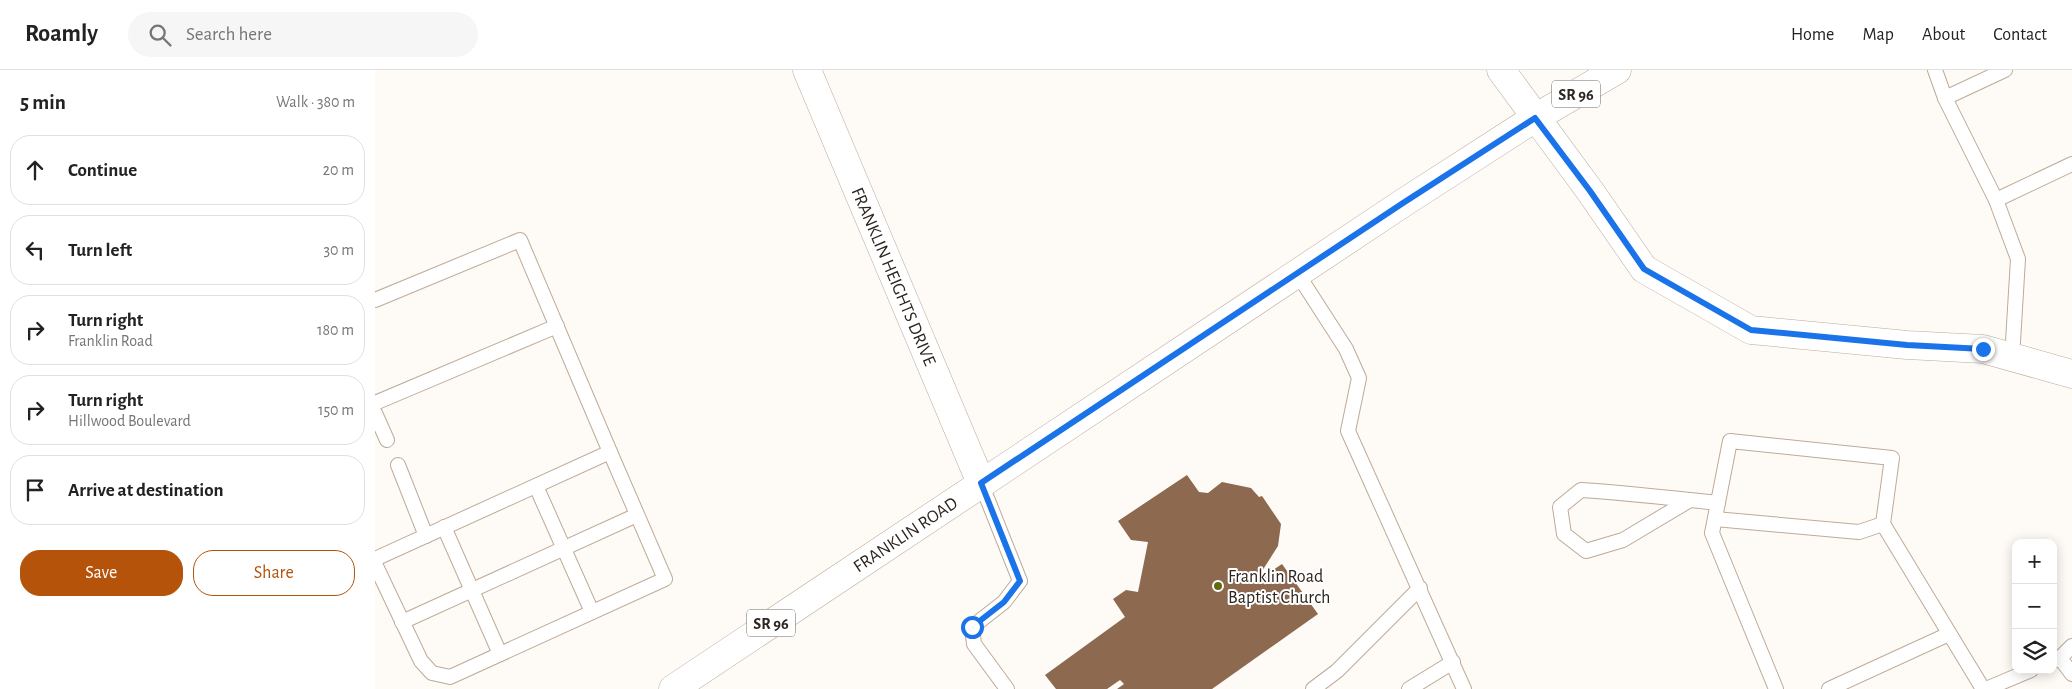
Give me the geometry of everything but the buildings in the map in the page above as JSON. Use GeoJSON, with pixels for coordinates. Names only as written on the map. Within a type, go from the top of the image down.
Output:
{"type":"FeatureCollection","features":[{"type":"Feature","properties":{"kind":"street","name":"FRANKLIN HEIGHTS DRIVE"},"geometry":{"type":"LineString","coordinates":[[807,70],[981,483]]}},
{"type":"Feature","properties":{"kind":"street"},"geometry":{"type":"LineString","coordinates":[[1501,70],[1590,191],[1644,269],[1751,330],[1907,345],[1983,349],[2072,374]]}},
{"type":"Feature","properties":{"kind":"street","name":"FRANKLIN ROAD"},"geometry":{"type":"LineString","coordinates":[[673,689],[1297,273],[1535,118],[1617,70]]}},
{"type":"Feature","properties":{"kind":"lane"},"geometry":{"type":"LineString","coordinates":[[1935,70],[1945,98],[1996,200],[2018,259],[2012,358]]}},
{"type":"Feature","properties":{"kind":"lane"},"geometry":{"type":"LineString","coordinates":[[1945,98],[2005,70]]}},
{"type":"Feature","properties":{"kind":"lane"},"geometry":{"type":"LineString","coordinates":[[1996,200],[2072,164]]}},
{"type":"Feature","properties":{"kind":"lane"},"geometry":{"type":"LineString","coordinates":[[375,300],[520,240],[665,579],[450,676],[432,673],[421,661],[375,564]]}},
{"type":"Feature","properties":{"kind":"lane"},"geometry":{"type":"LineString","coordinates":[[1297,273],[1346,348],[1359,378],[1348,430],[1464,689]]}},
{"type":"Feature","properties":{"kind":"lane"},"geometry":{"type":"LineString","coordinates":[[375,403],[557,326]]}},
{"type":"Feature","properties":{"kind":"lane"},"geometry":{"type":"LineString","coordinates":[[375,413],[387,440]]}},
{"type":"Feature","properties":{"kind":"lane"},"geometry":{"type":"LineString","coordinates":[[1776,689],[1712,533],[1730,440],[1892,458],[1883,524],[1984,689],[2021,674]]}},
{"type":"Feature","properties":{"kind":"lane"},"geometry":{"type":"LineString","coordinates":[[375,558],[610,452]]}},
{"type":"Feature","properties":{"kind":"lane"},"geometry":{"type":"LineString","coordinates":[[398,465],[426,536]]}},
{"type":"Feature","properties":{"kind":"lane"},"geometry":{"type":"LineString","coordinates":[[981,483],[1020,581],[1004,602],[972,627],[974,644],[1007,689]]}},
{"type":"Feature","properties":{"kind":"lane"},"geometry":{"type":"LineString","coordinates":[[536,486],[592,612]]}},
{"type":"Feature","properties":{"kind":"lane"},"geometry":{"type":"LineString","coordinates":[[1690,500],[1623,540],[1585,551],[1564,534],[1560,507],[1581,490],[1690,500],[1718,503]]}},
{"type":"Feature","properties":{"kind":"lane"},"geometry":{"type":"LineString","coordinates":[[402,622],[637,516]]}},
{"type":"Feature","properties":{"kind":"lane"},"geometry":{"type":"LineString","coordinates":[[1715,519],[1859,532],[1883,524]]}},
{"type":"Feature","properties":{"kind":"lane"},"geometry":{"type":"LineString","coordinates":[[444,528],[501,654]]}},
{"type":"Feature","properties":{"kind":"lane"},"geometry":{"type":"LineString","coordinates":[[1313,689],[1337,672],[1420,588]]}},
{"type":"Feature","properties":{"kind":"lane"},"geometry":{"type":"LineString","coordinates":[[1829,689],[1949,634]]}},
{"type":"Feature","properties":{"kind":"lane"},"geometry":{"type":"LineString","coordinates":[[2072,646],[2057,660],[2072,674]]}},
{"type":"Feature","properties":{"kind":"lane"},"geometry":{"type":"LineString","coordinates":[[1409,689],[1453,662]]}},
{"type":"Feature","properties":{"kind":"place","name":"Franklin Road Baptist Church"},"geometry":{"type":"Point","coordinates":[1218,586]}},
{"type":"Feature","properties":{"kind":"route"},"geometry":{"type":"LineString","coordinates":[[972,627],[1004,602],[1020,581],[981,483],[1403,203],[1535,118],[1590,191],[1644,269],[1751,330],[1907,345],[1983,349]]}}]}
